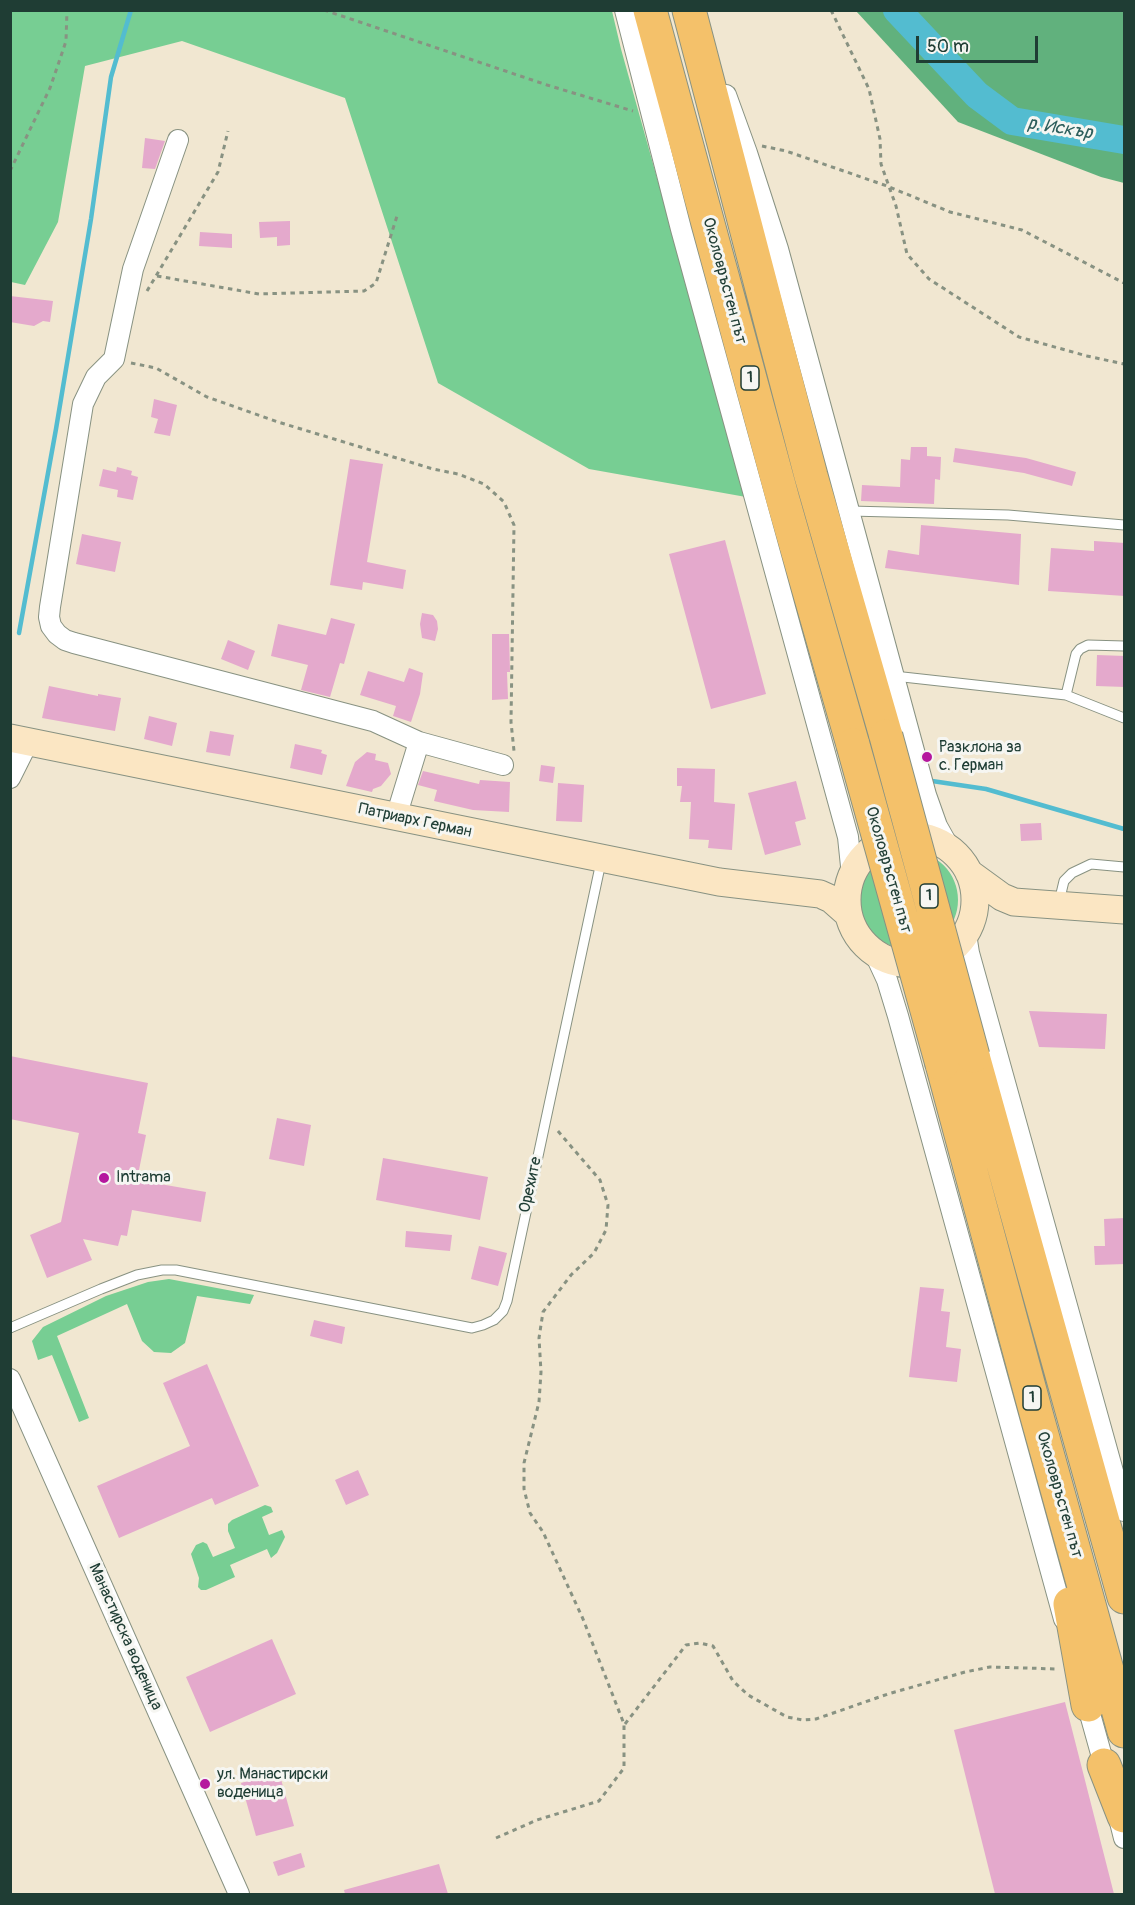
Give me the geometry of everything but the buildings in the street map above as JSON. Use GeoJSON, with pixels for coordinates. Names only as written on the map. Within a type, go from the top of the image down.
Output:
{"type":"FeatureCollection","features":[{"type":"Feature","properties":{"kind":"highway","name":"Околовръстен път"},"geometry":{"type":"LineString","coordinates":[[650,10],[783,500],[942,1064],[1125,1731]]}},
{"type":"Feature","properties":{"kind":"highway","name":"Околовръстен път"},"geometry":{"type":"LineString","coordinates":[[689,10],[811,476],[886,736],[1067,1395],[1125,1597]]}},
{"type":"Feature","properties":{"kind":"highway"},"geometry":{"type":"LineString","coordinates":[[1067,1395],[1125,1555]]}},
{"type":"Feature","properties":{"kind":"highway"},"geometry":{"type":"LineString","coordinates":[[1036,1413],[1088,1705]]}},
{"type":"Feature","properties":{"kind":"highway"},"geometry":{"type":"LineString","coordinates":[[1104,1765],[1125,1816]]}},
{"type":"Feature","properties":{"kind":"street"},"geometry":{"type":"LineString","coordinates":[[625,10],[684,240],[848,837],[851,878],[847,898],[848,914],[858,936],[875,954],[885,974],[898,1016],[1125,1838]]}},
{"type":"Feature","properties":{"kind":"street"},"geometry":{"type":"LineString","coordinates":[[699,10],[778,249],[926,795],[937,826],[951,850],[969,873],[975,894],[969,928],[969,953],[1125,1511]]}},
{"type":"Feature","properties":{"kind":"street"},"geometry":{"type":"LineString","coordinates":[[178,140],[133,269],[114,359],[96,377],[83,404],[50,607],[51,626],[65,640],[74,643],[373,721],[419,742],[503,765]]}},
{"type":"Feature","properties":{"kind":"street"},"geometry":{"type":"LineString","coordinates":[[10,778],[19,740]]}},
{"type":"Feature","properties":{"kind":"street","name":"Патриарх Герман"},"geometry":{"type":"LineString","coordinates":[[19,740],[719,882],[820,894],[831,898],[848,914]]}},
{"type":"Feature","properties":{"kind":"street"},"geometry":{"type":"LineString","coordinates":[[396,817],[419,742]]}},
{"type":"Feature","properties":{"kind":"street"},"geometry":{"type":"LineString","coordinates":[[851,878],[862,858],[874,847],[896,838],[906,836],[926,838],[951,850]]}},
{"type":"Feature","properties":{"kind":"street"},"geometry":{"type":"LineString","coordinates":[[969,873],[1002,897],[1014,902],[1125,910]]}},
{"type":"Feature","properties":{"kind":"street","name":"Патриарх Герман"},"geometry":{"type":"LineString","coordinates":[[820,894],[843,886],[851,878]]}},
{"type":"Feature","properties":{"kind":"street"},"geometry":{"type":"LineString","coordinates":[[875,954],[893,962],[906,964],[928,962],[946,954],[957,945],[969,928],[1001,907],[1014,902]]}},
{"type":"Feature","properties":{"kind":"street","name":"Манастирска воденица"},"geometry":{"type":"LineString","coordinates":[[10,1379],[239,1894]]}},
{"type":"Feature","properties":{"kind":"lane"},"geometry":{"type":"LineString","coordinates":[[850,511],[1008,515],[1125,525]]}},
{"type":"Feature","properties":{"kind":"lane"},"geometry":{"type":"LineString","coordinates":[[1066,695],[1076,654],[1080,649],[1088,645],[1125,646]]}},
{"type":"Feature","properties":{"kind":"lane"},"geometry":{"type":"LineString","coordinates":[[894,676],[1066,695],[1125,718]]}},
{"type":"Feature","properties":{"kind":"lane","name":"Орехите"},"geometry":{"type":"LineString","coordinates":[[10,1328],[137,1275],[162,1270],[176,1270],[472,1328],[494,1320],[503,1311],[507,1301],[602,859]]}},
{"type":"Feature","properties":{"kind":"lane"},"geometry":{"type":"LineString","coordinates":[[1059,906],[1064,882],[1072,873],[1091,864],[1125,867]]}},
{"type":"Feature","properties":{"kind":"path"},"geometry":{"type":"LineString","coordinates":[[10,171],[50,88],[66,41],[67,10]]}},
{"type":"Feature","properties":{"kind":"path"},"geometry":{"type":"LineString","coordinates":[[324,10],[548,85],[652,117]]}},
{"type":"Feature","properties":{"kind":"path"},"geometry":{"type":"LineString","coordinates":[[831,10],[869,89],[880,139],[881,164],[896,206],[907,254],[929,279],[1019,337],[1125,364]]}},
{"type":"Feature","properties":{"kind":"path"},"geometry":{"type":"LineString","coordinates":[[146,294],[218,172],[228,131]]}},
{"type":"Feature","properties":{"kind":"path"},"geometry":{"type":"LineString","coordinates":[[743,142],[786,151],[888,186],[950,212],[1022,230],[1125,283]]}},
{"type":"Feature","properties":{"kind":"path"},"geometry":{"type":"LineString","coordinates":[[157,276],[259,294],[364,291],[376,283],[397,216]]}},
{"type":"Feature","properties":{"kind":"path"},"geometry":{"type":"LineString","coordinates":[[114,359],[156,368],[207,397],[278,422],[433,469],[458,474],[484,484],[504,502],[514,525],[511,722],[514,756],[503,765]]}},
{"type":"Feature","properties":{"kind":"path"},"geometry":{"type":"LineString","coordinates":[[496,1838],[537,1820],[599,1801],[624,1768],[624,1724],[583,1619],[543,1532],[530,1513],[524,1489],[524,1463],[539,1402],[541,1372],[539,1338],[543,1312],[572,1275],[594,1253],[606,1230],[608,1204],[600,1180],[545,1118]]}},
{"type":"Feature","properties":{"kind":"path"},"geometry":{"type":"LineString","coordinates":[[624,1724],[686,1646],[700,1643],[713,1646],[733,1681],[748,1695],[787,1717],[803,1720],[816,1719],[899,1690],[990,1667],[1011,1666],[1041,1670],[1077,1667]]}},
{"type":"Feature","properties":{"kind":"green space"},"geometry":{"type":"Polygon","coordinates":[[[10,11],[612,11],[746,497],[589,469],[438,383],[345,98],[182,41],[85,66],[58,222],[25,285],[11,282],[10,11]]]}},
{"type":"Feature","properties":{"kind":"green space"},"geometry":{"type":"Polygon","coordinates":[[[856,11],[1124,11],[1124,183],[1101,177],[958,122],[856,11]]]}},
{"type":"Feature","properties":{"kind":"green space"},"geometry":{"type":"Polygon","coordinates":[[[909,851],[928,854],[944,865],[955,881],[958,900],[955,919],[944,935],[928,946],[909,949],[890,946],[874,935],[863,919],[860,900],[863,881],[874,865],[890,854],[909,851]]]}},
{"type":"Feature","properties":{"kind":"green space"},"geometry":{"type":"Polygon","coordinates":[[[169,1279],[254,1295],[250,1304],[197,1296],[185,1343],[171,1353],[154,1352],[142,1341],[127,1304],[57,1336],[89,1418],[79,1422],[52,1355],[38,1360],[32,1341],[43,1327],[106,1296],[148,1282],[169,1279]]]}},
{"type":"Feature","properties":{"kind":"green space"},"geometry":{"type":"Polygon","coordinates":[[[265,1505],[271,1507],[273,1512],[262,1517],[269,1535],[282,1530],[285,1537],[277,1553],[271,1558],[267,1549],[230,1565],[235,1577],[201,1590],[198,1587],[199,1578],[191,1554],[196,1545],[203,1542],[207,1544],[213,1557],[235,1548],[228,1531],[228,1524],[265,1505]]]}},
{"type":"Feature","properties":{"kind":"waterway"},"geometry":{"type":"LineString","coordinates":[[19,633],[91,219],[111,77],[131,10]]}},
{"type":"Feature","properties":{"kind":"waterway","name":"р. Искър"},"geometry":{"type":"LineString","coordinates":[[897,10],[977,95],[1012,121],[1124,140]]}},
{"type":"Feature","properties":{"kind":"waterway"},"geometry":{"type":"LineString","coordinates":[[932,781],[986,789],[1124,829]]}},
{"type":"Feature","properties":{"kind":"place","name":"Разклона за с. Герман"},"geometry":{"type":"Point","coordinates":[927,757]}},
{"type":"Feature","properties":{"kind":"place","name":"Intrama"},"geometry":{"type":"Point","coordinates":[104,1178]}},
{"type":"Feature","properties":{"kind":"place","name":"ул. Манастирски воденица"},"geometry":{"type":"Point","coordinates":[205,1784]}}]}
